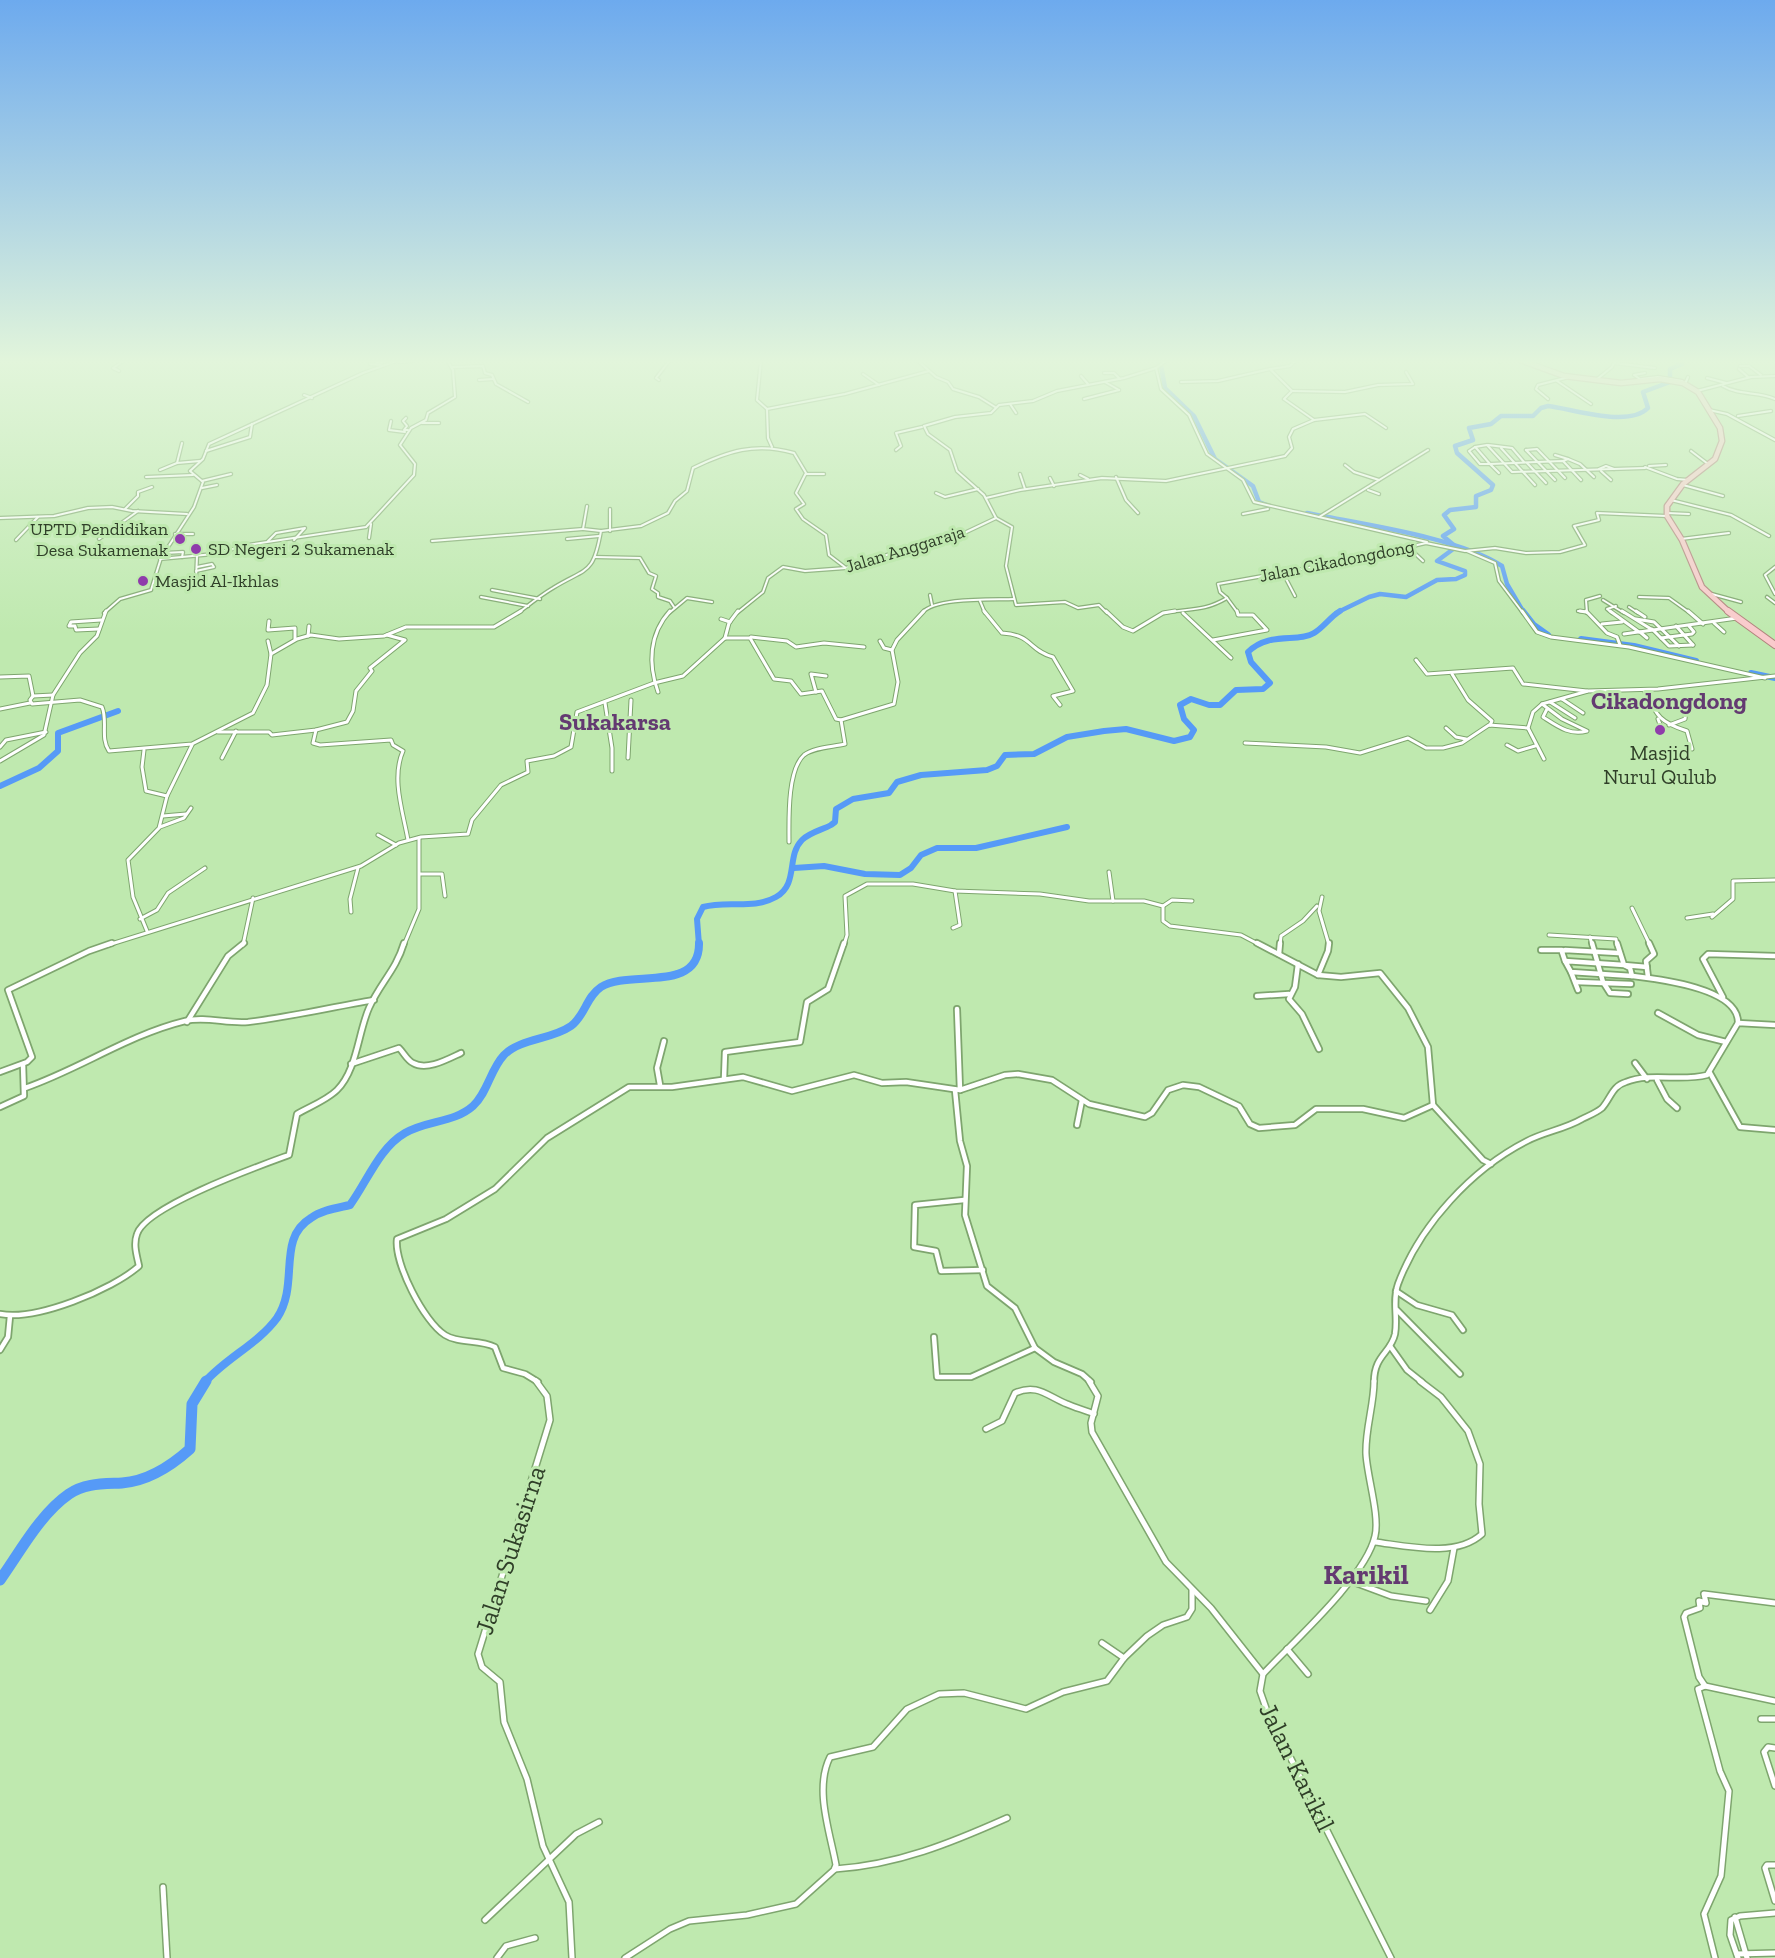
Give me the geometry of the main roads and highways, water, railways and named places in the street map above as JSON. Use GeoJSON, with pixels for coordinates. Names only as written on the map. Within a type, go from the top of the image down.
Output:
{"type":"FeatureCollection","features":[{"type":"Feature","properties":{"kind":"main road"},"geometry":{"type":"LineString","coordinates":[[1719,451],[1685,483],[1671,500],[1667,506],[1667,515],[1682,538],[1694,571],[1707,593],[1737,618],[1773,642]]}},
{"type":"Feature","properties":{"kind":"waterway"},"geometry":{"type":"LineString","coordinates":[[1211,451],[1215,459],[1253,486],[1259,502],[1269,506]]}},
{"type":"Feature","properties":{"kind":"waterway"},"geometry":{"type":"LineString","coordinates":[[1454,545],[1443,536],[1454,529],[1444,515],[1450,510],[1476,507],[1476,496],[1491,490],[1493,485],[1457,451]]}},
{"type":"Feature","properties":{"kind":"waterway"},"geometry":{"type":"LineString","coordinates":[[1307,513],[1408,533],[1454,545]]}},
{"type":"Feature","properties":{"kind":"waterway"},"geometry":{"type":"LineString","coordinates":[[1340,611],[1369,597],[1380,594],[1406,597],[1437,580],[1456,579],[1465,575],[1465,571],[1437,561],[1456,547],[1454,545]]}},
{"type":"Feature","properties":{"kind":"waterway"},"geometry":{"type":"LineString","coordinates":[[1454,545],[1502,566],[1507,584],[1524,613]]}},
{"type":"Feature","properties":{"kind":"waterway"},"geometry":{"type":"LineString","coordinates":[[699,944],[697,919],[703,907],[758,903],[776,897],[788,885],[794,854],[802,840],[835,822],[836,809],[853,799],[889,793],[897,782],[921,775],[987,770],[997,766],[1005,755],[1034,754],[1067,737],[1126,729],[1174,741],[1190,737],[1194,730],[1184,719],[1180,705],[1191,699],[1209,705],[1220,705],[1236,690],[1263,689],[1270,683],[1251,662],[1248,652],[1274,639],[1307,636],[1314,633],[1340,611]]}},
{"type":"Feature","properties":{"kind":"waterway"},"geometry":{"type":"LineString","coordinates":[[1336,613],[1340,611]]}},
{"type":"Feature","properties":{"kind":"waterway"},"geometry":{"type":"LineString","coordinates":[[1523,611],[1534,625],[1548,635]]}},
{"type":"Feature","properties":{"kind":"waterway"},"geometry":{"type":"LineString","coordinates":[[1581,639],[1634,646],[1696,661]]}},
{"type":"Feature","properties":{"kind":"waterway"},"geometry":{"type":"LineString","coordinates":[[1751,673],[1775,678]]}},
{"type":"Feature","properties":{"kind":"waterway"},"geometry":{"type":"LineString","coordinates":[[0,786],[39,768],[58,751],[58,733],[118,711]]}},
{"type":"Feature","properties":{"kind":"waterway"},"geometry":{"type":"LineString","coordinates":[[794,868],[824,866],[865,874],[900,875],[911,868],[921,855],[937,848],[976,848],[1067,827]]}},
{"type":"Feature","properties":{"kind":"waterway"},"geometry":{"type":"LineString","coordinates":[[205,1382],[213,1373],[261,1336],[277,1318],[284,1305],[291,1250],[300,1227],[320,1213],[350,1205],[381,1156],[396,1139],[413,1129],[466,1112],[478,1100],[504,1055],[519,1045],[563,1031],[571,1026],[601,987],[613,982],[676,975],[688,969],[696,959],[699,944]]}},
{"type":"Feature","properties":{"kind":"waterway"},"geometry":{"type":"LineString","coordinates":[[0,1580],[40,1523],[69,1494],[88,1486],[132,1482],[150,1476],[167,1467],[190,1449],[192,1404],[206,1381]]}},
{"type":"Feature","properties":{"kind":"place","name":"UPTD Pendidikan Desa Sukamenak"},"geometry":{"type":"Point","coordinates":[180,539]}},
{"type":"Feature","properties":{"kind":"place","name":"SD Negeri 2 Sukamenak"},"geometry":{"type":"Point","coordinates":[196,549]}},
{"type":"Feature","properties":{"kind":"place","name":"Masjid Al-Ikhlas"},"geometry":{"type":"Point","coordinates":[143,581]}},
{"type":"Feature","properties":{"kind":"place","name":"Masjid Nurul Qulub"},"geometry":{"type":"Point","coordinates":[1660,730]}},
{"type":"Feature","properties":{"kind":"district","name":"Cikadongdong"},"geometry":{"type":"Point","coordinates":[1669,700]}},
{"type":"Feature","properties":{"kind":"district","name":"Sukakarsa"},"geometry":{"type":"Point","coordinates":[615,721]}},
{"type":"Feature","properties":{"kind":"district","name":"Karikil"},"geometry":{"type":"Point","coordinates":[1366,1574]}}]}
